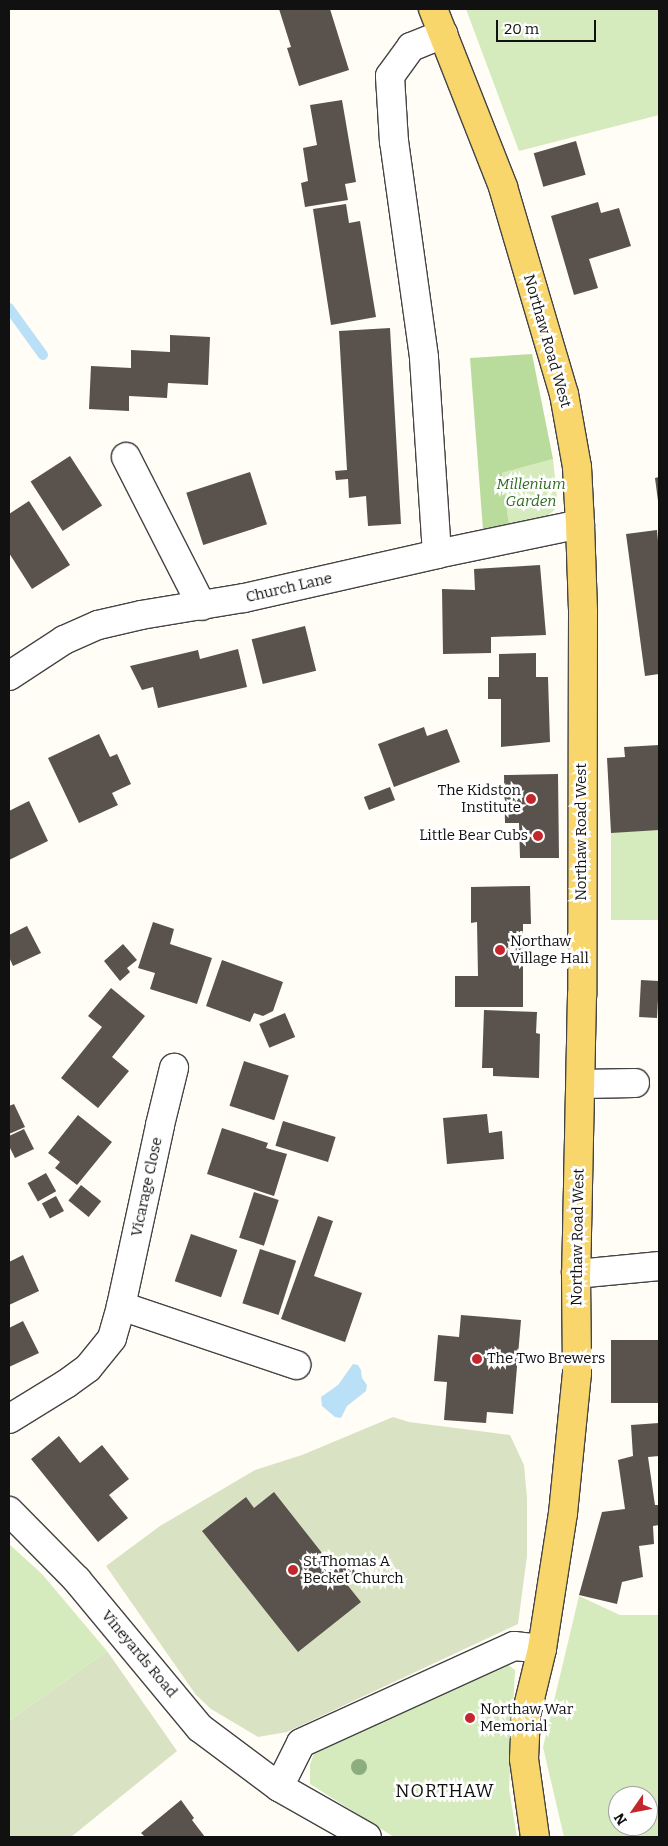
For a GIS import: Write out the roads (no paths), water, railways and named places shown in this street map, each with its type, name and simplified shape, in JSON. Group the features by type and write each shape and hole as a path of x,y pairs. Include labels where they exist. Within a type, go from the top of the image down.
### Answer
{"main road":[{"name":"Northaw Road West","path":"434,9 503,187 564,394 577,467 583,612 581,1084 576,1274 577,1373 563,1513 542,1649 526,1715 524,1758 535,1837"}],"street":[{"path":"437,554 424,357 394,142 390,76 411,47 444,34"},
{"path":"126,457 202,606"},
{"name":"Church Lane","path":"9,676 64,640 98,625 141,615 244,598 580,524"},
{"name":"Vicarage Close","path":"9,1419 88,1368 112,1338 122,1306 160,1125 174,1068"},
{"path":"581,1084 635,1083"},
{"path":"576,1274 659,1266"},
{"path":"122,1306 296,1365"},
{"name":"Vineyards Road","path":"9,1510 77,1580 200,1728 279,1787 367,1837"},
{"path":"279,1787 301,1743 514,1646 542,1649"}],"water":[{"path":"353,1364 358,1365 361,1370 362,1378 367,1385 366,1391 347,1406 341,1418 335,1417 322,1406 321,1397 338,1385"}],"waterway":[{"path":"9,308 43,355"}],"place":[{"name":"The Kidston Institute","path":"531,799"},
{"name":"Little Bear Cubs","path":"538,836"},
{"name":"Northaw Village Hall","path":"500,950"},
{"name":"The Two Brewers","path":"477,1359"},
{"name":"St Thomas A Becket Church","path":"293,1570"},
{"name":"Northaw War Memorial","path":"470,1718"}],"district":[{"name":"NORTHAW","path":"445,1791"}],"park label":[{"name":"Millenium Garden","path":"531,492"}]}
